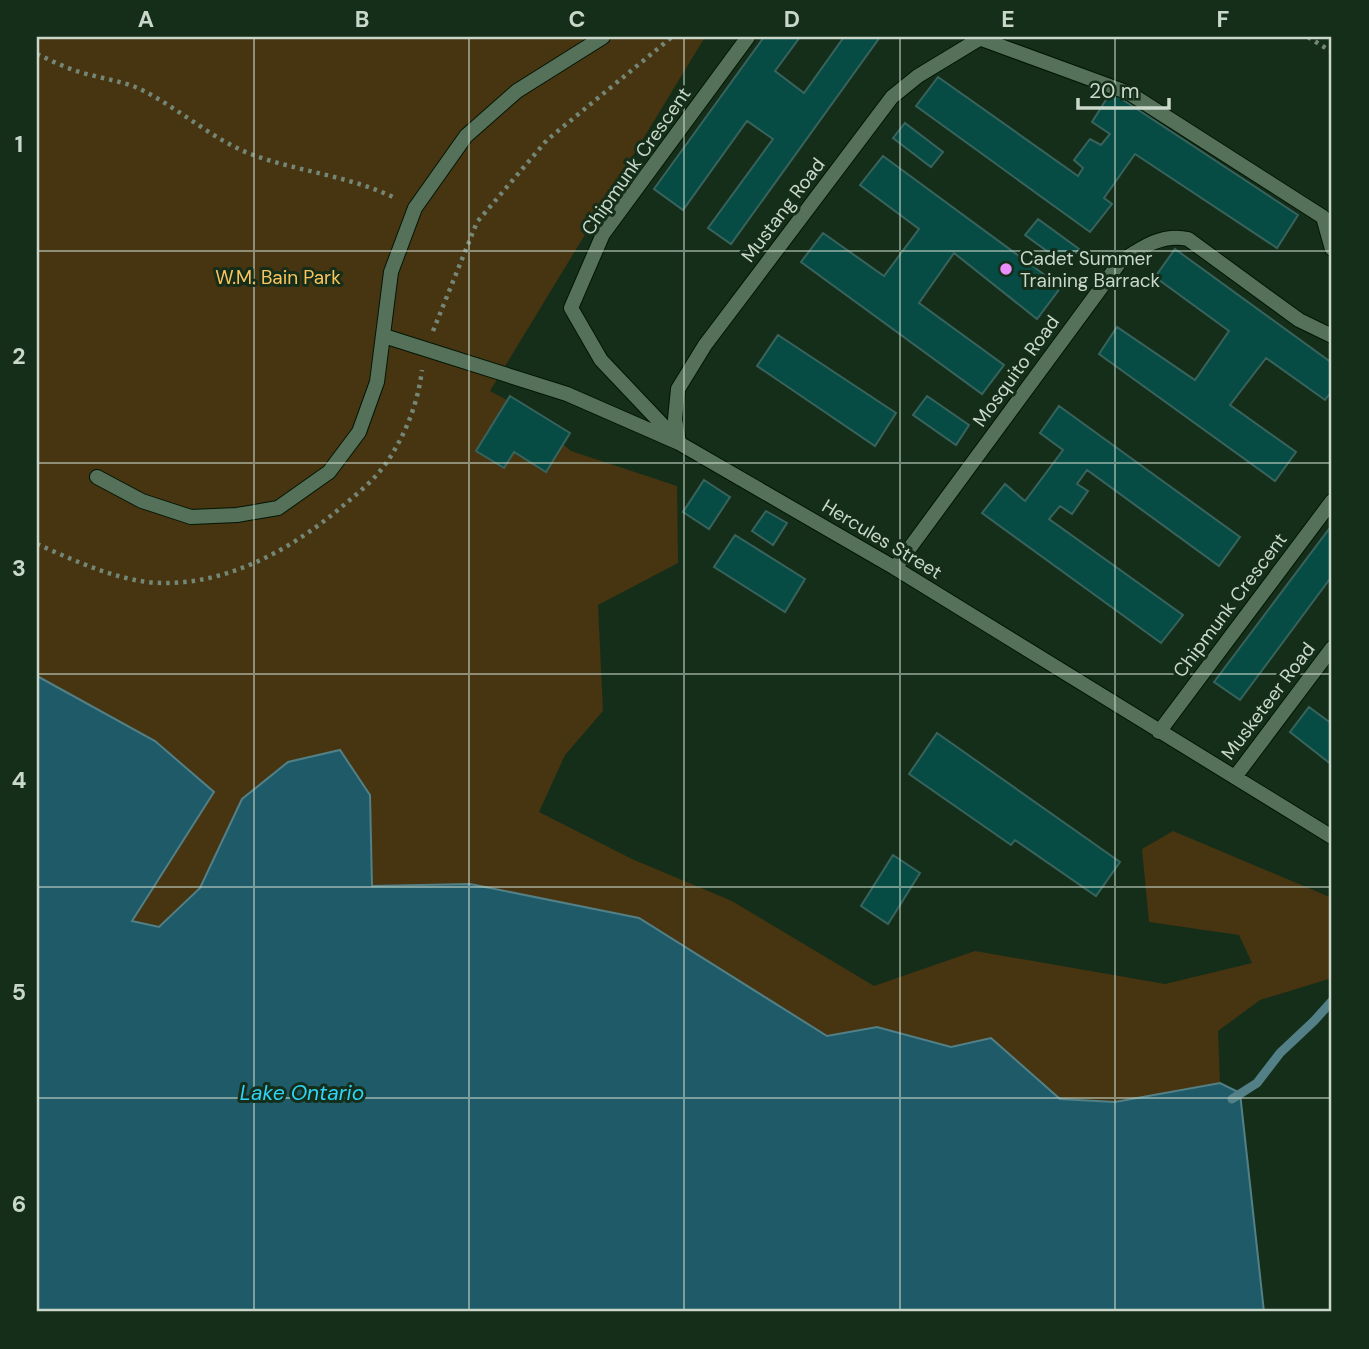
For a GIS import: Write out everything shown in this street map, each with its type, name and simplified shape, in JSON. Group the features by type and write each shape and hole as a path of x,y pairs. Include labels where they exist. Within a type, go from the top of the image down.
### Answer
{"lane":[{"path":"97,477 142,501 191,517 237,515 278,508 329,472 359,432 377,382 391,272 415,208 466,136 517,92 603,37"},
{"name":"Chipmunk Crescent","path":"680,443 601,360 571,309 603,234 748,37"},
{"path":"977,38 1129,93 1323,217 1332,249"},
{"name":"Mustang Road","path":"680,443 675,419 678,389 705,345 892,97 918,76 977,38"},
{"name":"Mosquito Road","path":"895,568 1119,262 1138,250 1160,239 1175,236 1188,239 1299,320 1332,336"},
{"name":"Hercules Street","path":"384,336 567,394 680,443 895,568 1332,837"},
{"name":"Chipmunk Crescent","path":"1159,732 1332,501"},
{"name":"Musketeer Road","path":"1235,777 1332,648"}],"path":[{"path":"1308,37 1332,52"},
{"path":"37,54 62,66 141,89 249,154 289,167 346,178 415,208"}],"green space":[{"name":"W.M. Bain Park","path":"37,37 705,37 490,391 518,406 571,451 677,486 678,563 598,605 603,711 565,755 539,812 632,859 732,901 874,986 975,951 1165,984 1252,963 1239,935 1149,922 1142,849 1173,831 1332,898 1332,978 1260,1000 1218,1031 1220,1083 1115,1102 1059,1099 991,1038 951,1047 879,1027 827,1036 639,918 470,884 372,886 370,795 242,799 200,888 159,927 131,920 214,792 37,679"}],"water":[{"name":"Lake Ontario","path":"37,676 155,741 214,792 132,921 159,927 200,888 242,799 288,762 340,750 370,795 372,886 470,884 639,918 827,1036 877,1027 951,1047 991,1038 1060,1099 1115,1102 1220,1083 1240,1093 1264,1312 37,1312"}],"building":[{"path":"764,37 800,37 775,71 804,93 844,37 880,37 731,244 708,228 773,139 747,121 683,210 654,189"},
{"name":"Cadet Summer Training Barrack","path":"938,77 1078,176 1083,168 1074,160 1090,139 1101,145 1110,134 1092,122 1111,92 1298,215 1277,248 1135,154 1104,198 1112,204 1090,232 916,106"},
{"path":"905,123 943,152 931,167 893,138"},
{"name":"Cadet Summer Training Barrack","path":"883,156 1061,287 1037,319 954,253 919,303 1004,365 982,394 801,262 823,233 884,276 919,229 860,185"},
{"path":"1038,219 1079,249 1066,265 1025,235"},
{"name":"Cadet Summer Training Barrack","path":"1175,249 1332,363 1332,391 1325,400 1266,358 1230,405 1296,452 1275,481 1099,354 1117,327 1195,380 1229,331 1155,277"},
{"path":"778,335 896,413 875,446 757,366"},
{"path":"510,396 570,433 546,472 514,452 504,468 476,451"},
{"path":"927,396 969,425 956,445 913,415"},
{"path":"1059,406 1240,537 1219,566 1087,470 1077,484 1088,491 1072,514 1060,506 1049,519 1183,615 1161,643 982,513 1005,484 1025,501 1063,450 1040,433"},
{"path":"704,480 730,497 709,529 683,512"},
{"path":"766,511 787,523 773,545 752,531"},
{"path":"1332,525 1332,576 1240,700 1214,682"},
{"path":"735,535 805,579 785,612 714,567"},
{"path":"1309,707 1332,724 1332,765 1290,732"},
{"path":"937,733 1120,862 1096,896 1015,840 1011,845 909,774"},
{"path":"893,855 920,873 888,924 861,906"}],"waterway":[{"path":"1232,1099 1257,1083 1280,1053 1332,1001"}],"place":[{"name":"Cadet Summer Training Barrack","path":"1006,269"}]}
